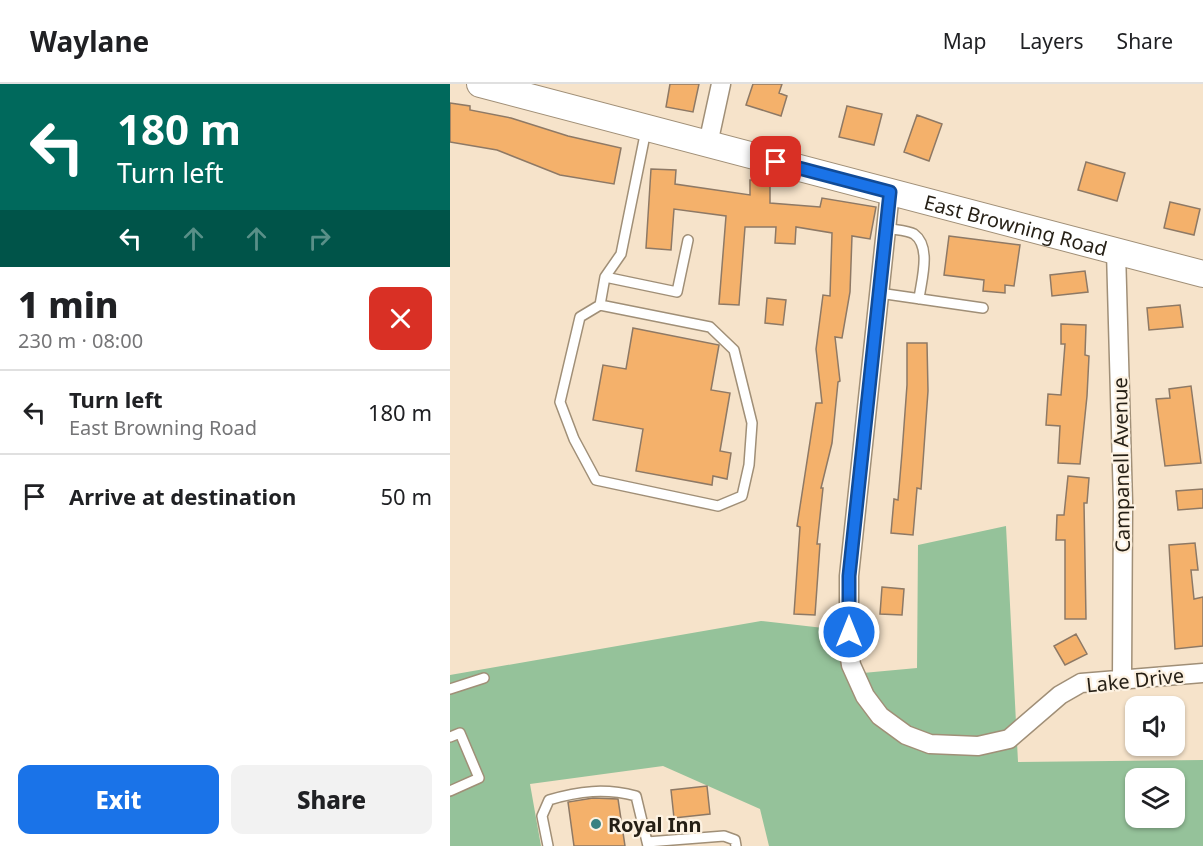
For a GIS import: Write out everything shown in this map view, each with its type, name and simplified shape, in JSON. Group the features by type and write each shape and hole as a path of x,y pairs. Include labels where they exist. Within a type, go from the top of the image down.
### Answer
{"main road":[{"name":"East Browning Road","path":"480,84 1203,274"}],"street":[{"path":"708,144 721,84"},
{"name":"Lake Drive","path":"890,192 849,576 849,651 851,664 865,696 880,716 906,735 930,744 951,747 978,746 1009,739 1060,695 1081,683 1203,673"},
{"name":"Campanell Avenue","path":"1116,251 1124,502 1122,680"}],"lane":[{"path":"600,305 710,327 734,350 752,423 749,465 742,496 717,506 596,480 574,439 560,402 580,317 600,305 605,277 621,254 647,128"},
{"path":"886,228 913,233 918,240 925,262 919,298"},
{"path":"605,277 677,292 688,240"},
{"path":"879,293 983,308"},
{"path":"450,689 484,678"},
{"path":"450,737 460,733 479,778 450,791"},
{"path":"548,846 542,816 549,800 591,790 615,790 636,796 647,844 724,836 735,840 736,846"}],"green space":[{"path":"1006,526 1018,762 1203,760 1203,846 769,846 760,809 663,766 530,784 541,846 450,846 450,675 761,621 850,631 852,674 917,668 918,545"}],"building":[{"path":"670,84 699,84 693,112 666,107"},
{"path":"753,84 782,84 779,93 787,96 781,116 746,105"},
{"path":"450,103 470,106 470,110 511,118 568,136 621,148 614,184 560,175 497,150 450,142"},
{"path":"847,106 882,114 874,145 839,137"},
{"path":"917,115 942,124 929,161 904,152"},
{"path":"1086,162 1125,173 1117,201 1078,190"},
{"path":"651,169 676,170 675,184 750,195 750,180 770,180 770,203 820,207 822,198 876,207 870,239 852,236 850,292 842,338 835,337 840,381 838,382 832,443 821,488 823,488 817,544 820,544 815,615 794,614 800,527 797,526 816,403 822,403 816,349 823,295 830,296 832,233 796,227 795,244 775,243 776,227 745,227 739,305 719,304 726,216 674,209 671,250 646,248"},
{"path":"1170,202 1200,209 1194,235 1164,228"},
{"path":"949,236 1020,245 1014,286 1005,285 1005,293 983,291 984,280 944,275"},
{"path":"1085,271 1088,292 1052,296 1050,275"},
{"path":"767,298 786,300 783,325 765,323"},
{"path":"1180,305 1183,327 1149,330 1147,308"},
{"path":"1061,324 1086,325 1085,355 1089,356 1080,464 1058,463 1060,426 1046,425 1048,394 1061,395 1065,344 1061,344"},
{"path":"633,328 719,345 711,390 730,393 720,451 731,453 727,479 713,476 712,485 636,471 643,429 593,420 603,365 626,369"},
{"path":"907,343 927,343 928,391 923,462 921,489 917,488 913,535 891,533 894,499 898,500 902,453 907,385"},
{"path":"1191,386 1201,463 1165,466 1156,399 1170,398 1169,389"},
{"path":"1068,476 1089,478 1087,503 1084,503 1086,619 1065,619 1065,540 1056,540 1057,515 1064,515"},
{"path":"1203,489 1203,508 1178,510 1176,491"},
{"path":"1195,543 1198,570 1191,570 1194,599 1203,597 1203,646 1175,649 1169,545"},
{"path":"882,587 904,589 902,615 880,614"},
{"path":"1076,634 1087,654 1065,665 1054,646"},
{"path":"707,786 710,814 674,818 671,790"},
{"name":"Royal Inn","path":"593,798 618,799 625,846 574,846 568,802"}],"place":[{"name":"Royal Inn","path":"596,824"}],"route":[{"path":"776,162 890,192 849,576 849,632"}]}
